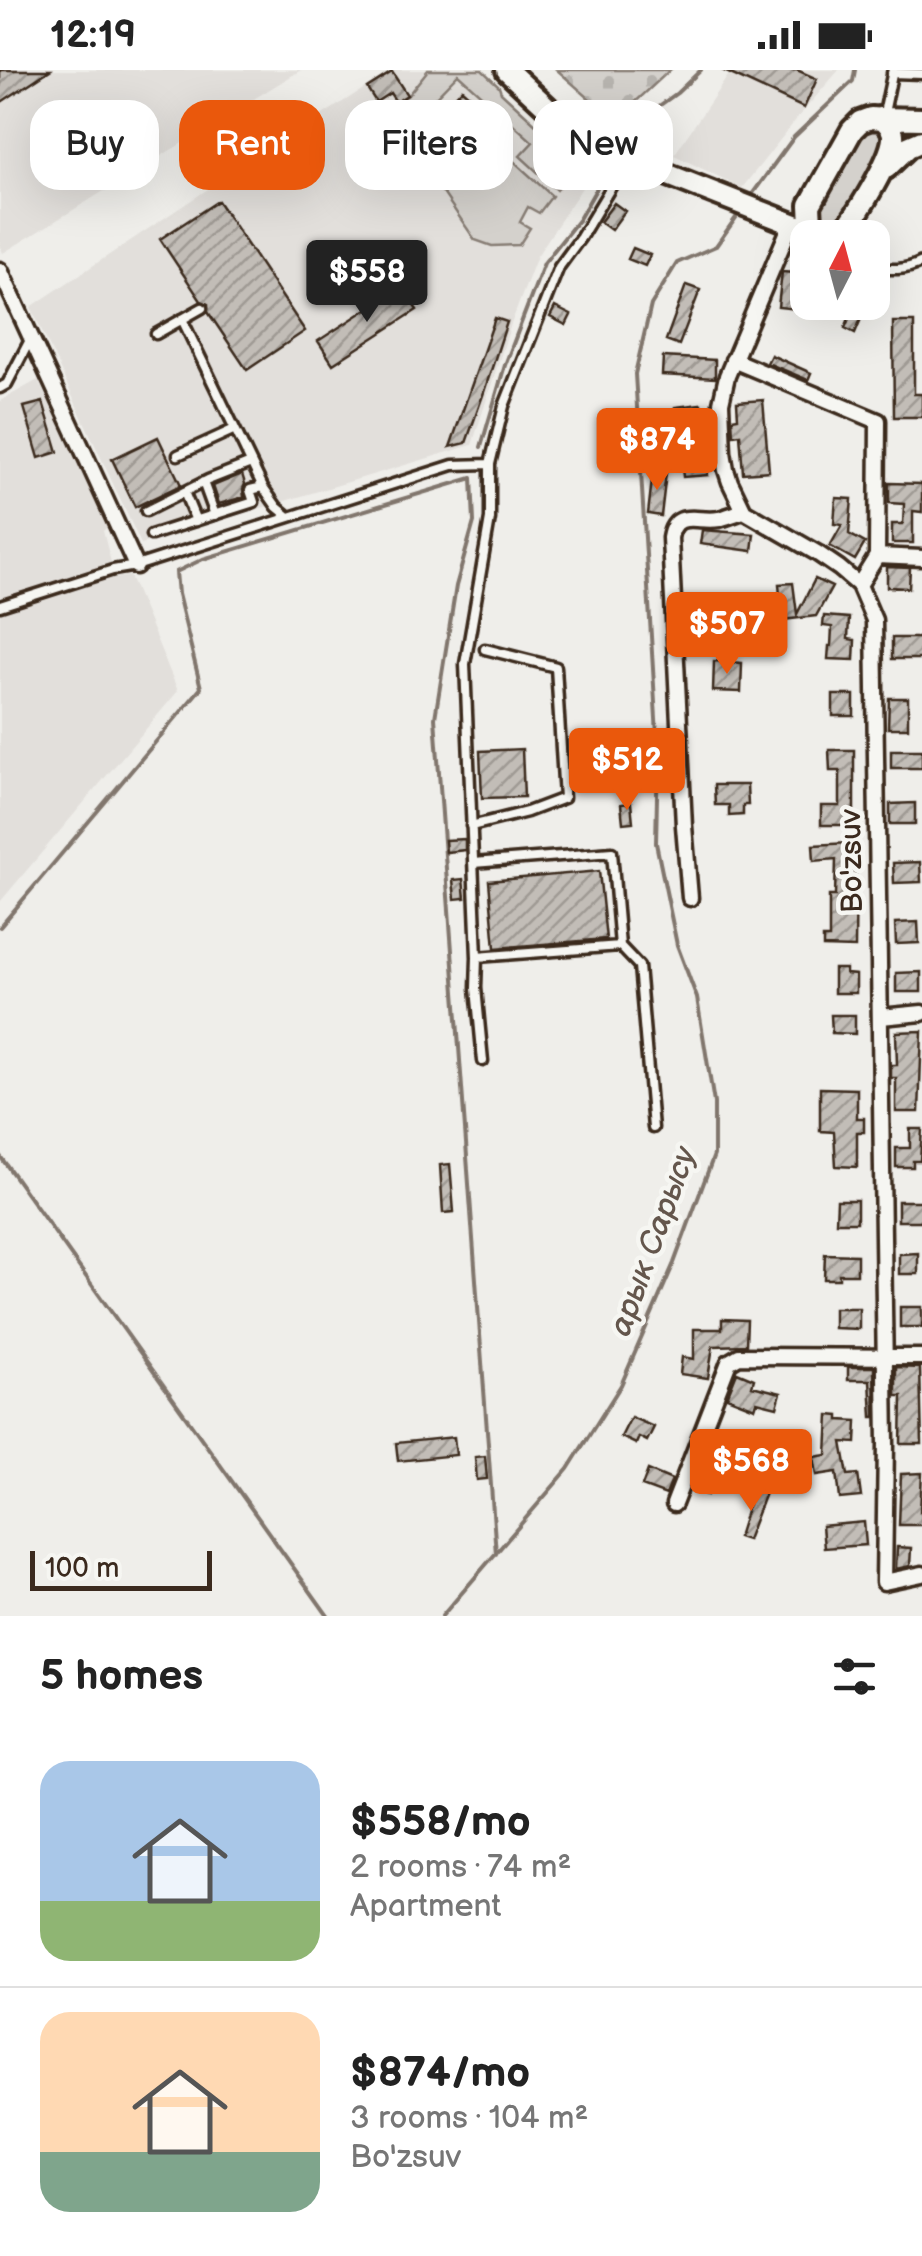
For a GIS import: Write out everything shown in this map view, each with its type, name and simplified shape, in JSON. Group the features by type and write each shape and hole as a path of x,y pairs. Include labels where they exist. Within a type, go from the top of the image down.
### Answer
{"main road":[{"path":"508,70 540,100"},
{"path":"528,70 560,100"},
{"path":"851,220 887,157 893,138 889,124 881,118"},
{"path":"811,220 810,204 852,130 864,120 922,119"},
{"path":"877,176 908,147 922,141"},
{"path":"673,176 790,224"},
{"path":"769,214 790,214 810,204"}],"street":[{"path":"733,360 878,422 877,556 859,585 817,552 744,511 730,482 723,452 721,404 733,360 790,226"},
{"path":"0,270 136,566"},
{"path":"690,898 670,538 680,519 718,519 744,511"},
{"path":"877,556 922,558"},
{"name":"Bo'zsuv","path":"859,585 874,620 886,1443 884,1582 922,1574"},
{"path":"881,1017 922,1014"},
{"path":"674,1504 730,1362 739,1356 922,1357"}],"lane":[{"path":"881,118 893,72 922,74"},
{"path":"483,1061 476,988 465,664 490,519 490,464 504,406 559,267 581,237 601,190"},
{"path":"890,270 909,269 922,262"},
{"path":"156,334 202,308"},
{"path":"182,319 251,464 289,518"},
{"path":"0,388 7,384 31,338"},
{"path":"178,455 234,429"},
{"path":"146,511 203,482 251,464"},
{"path":"0,606 453,465 490,464"},
{"path":"203,482 215,514"},
{"path":"151,535 254,502 250,490 263,486"},
{"path":"184,492 196,520"},
{"path":"471,826 564,798 556,667 484,649"},
{"path":"473,863 612,852 620,946 639,966 653,1128"},
{"path":"477,957 620,946"}],"shaded area":[{"path":"0,70 301,70 252,100 179,100 179,145 159,157 159,100 30,100 30,190 106,190 3,253"},
{"path":"393,70 483,70 511,100 346,100"},
{"path":"732,70 839,70 742,188 674,155"},
{"path":"345,101 345,190 513,190 513,102 533,121 533,190 580,190 537,256 472,445 141,544 31,307 206,190 325,190 325,113"},
{"path":"38,380 109,525 103,531 115,578 130,576 178,691 0,902 0,401"}],"green space":[{"path":"428,70 482,70 510,100 487,100 458,74 433,100 401,100"},
{"path":"557,70 670,70 638,100 591,100"},
{"path":"513,103 533,122 533,142 513,124"},
{"path":"870,126 884,129 884,145 843,220 820,220 817,215 862,133"},
{"path":"533,142 533,168 520,156"},
{"path":"513,160 533,179 533,190 545,190 552,196 539,213 528,207 520,222 530,228 519,245 492,246 475,240 441,190 513,190"}],"building":[{"path":"0,70 50,70 0,103"},
{"path":"722,70 797,70 817,79 804,108"},
{"path":"392,72 407,95 395,100 390,93 375,100 367,88"},
{"path":"462,89 474,100 452,100"},
{"path":"218,201 305,331 247,370 208,312 208,304 201,301 160,239"},
{"path":"614,203 625,211 611,230 600,222"},
{"path":"633,248 650,255 645,266 628,259"},
{"path":"782,272 790,273 790,308 778,307"},
{"path":"686,285 700,290 679,345 666,340"},
{"path":"401,287 417,310 333,364 318,341"},
{"path":"555,307 571,315 566,325 550,317"},
{"path":"495,318 507,322 483,395 466,443 450,447"},
{"path":"848,320 860,320 855,333 845,328"},
{"path":"893,322 914,322 914,394 922,394 922,417 894,417"},
{"path":"771,355 811,373 808,380 767,363"},
{"path":"663,357 715,360 715,378 662,375"},
{"path":"763,400 769,471 743,473 740,434 733,435 732,419 738,418 737,402"},
{"path":"43,402 58,452 39,458 24,407"},
{"path":"701,404 708,475 683,477 675,407"},
{"path":"158,437 181,485 135,507 112,459"},
{"path":"653,471 666,473 661,516 648,514"},
{"path":"242,474 244,497 219,504 213,486"},
{"path":"889,483 922,484 922,512 913,511 913,543 892,543 892,524 903,524 904,504 889,503"},
{"path":"836,498 852,499 849,534 865,543 855,560 830,546 842,525 834,524"},
{"path":"702,530 754,534 752,551 700,544"},
{"path":"887,567 910,568 909,588 887,587"},
{"path":"815,579 832,587 816,616 782,620 779,584 793,583 797,614"},
{"path":"824,616 849,618 848,639 855,640 854,660 828,659 832,627 823,626"},
{"path":"892,638 922,638 922,659 892,659"},
{"path":"714,661 742,663 741,692 713,691"},
{"path":"833,695 854,695 854,716 833,716"},
{"path":"889,698 908,698 908,728 888,728"},
{"path":"522,749 524,797 482,798 480,751"},
{"path":"829,750 854,750 854,825 821,825 821,806 840,806 840,771 830,771"},
{"path":"891,750 922,750 922,768 891,768"},
{"path":"714,785 747,785 748,805 743,805 743,815 729,816 729,805 715,805"},
{"path":"631,803 633,822 623,823 621,804"},
{"path":"915,803 915,824 890,824 890,804"},
{"path":"465,839 465,850 446,852 445,840"},
{"path":"849,843 850,861 856,861 855,948 823,947 823,938 829,938 829,896 835,896 836,859 814,861 813,845"},
{"path":"920,862 921,882 894,883 893,863"},
{"path":"599,871 606,939 495,948 489,881"},
{"path":"463,879 465,898 455,899 453,880"},
{"path":"918,922 919,943 896,944 895,923"},
{"path":"834,969 846,969 846,974 856,975 856,993 834,993"},
{"path":"921,972 921,992 896,992 896,973"},
{"path":"831,1015 855,1015 855,1034 832,1033"},
{"path":"922,1031 919,1112 896,1112 896,1078 891,1078 891,1065 897,1065 896,1032"},
{"path":"820,1088 857,1089 857,1118 864,1118 864,1132 857,1132 857,1167 836,1166 834,1132 820,1131"},
{"path":"910,1129 922,1129 920,1161 913,1161 913,1167 896,1167 896,1148 910,1148"},
{"path":"450,1164 454,1212 443,1213 440,1165"},
{"path":"837,1200 857,1200 857,1222 836,1222"},
{"path":"898,1201 922,1201 922,1221 898,1221"},
{"path":"918,1253 918,1274 899,1274 899,1254"},
{"path":"825,1254 857,1255 857,1274 824,1279"},
{"path":"900,1307 922,1307 922,1327 900,1327"},
{"path":"834,1308 859,1308 859,1329 834,1328"},
{"path":"722,1319 747,1320 746,1345 713,1346 708,1378 680,1374 682,1357 694,1359 694,1329 722,1329"},
{"path":"848,1367 874,1367 875,1417 870,1380 848,1380"},
{"path":"896,1367 920,1368 922,1444 901,1444 902,1396 896,1396"},
{"path":"737,1372 754,1379 752,1386 781,1393 777,1407 757,1402 755,1408 727,1397"},
{"path":"829,1415 857,1421 856,1443 842,1442 848,1475 858,1474 861,1497 840,1499 837,1472 817,1475 814,1457 827,1455"},
{"path":"631,1417 654,1427 647,1441 639,1437 636,1444 621,1437"},
{"path":"454,1437 456,1455 398,1461 396,1443"},
{"path":"706,1451 755,1469 751,1480 717,1468 707,1495 691,1489"},
{"path":"769,1455 797,1455 797,1471 769,1471"},
{"path":"485,1456 487,1479 477,1480 475,1457"},
{"path":"648,1470 672,1480 666,1495 642,1486"},
{"path":"922,1473 922,1525 899,1525 901,1474"},
{"path":"753,1489 765,1493 747,1540 738,1537"},
{"path":"864,1522 866,1545 824,1548 822,1526"},
{"path":"897,1547 911,1548 910,1566 896,1569"}],"waterway":[{"path":"667,100 701,70"},
{"name":"арык Сарысу","path":"748,200 794,137 853,81 855,70"},
{"path":"481,447 505,365 544,263 579,219 596,190"},
{"name":"арык Сарысу","path":"442,1616 568,1469 621,1385 674,1263 714,1155 714,1103 697,998 677,945 656,843 658,751 635,374 651,305 677,263 716,246 740,212"},
{"path":"0,927 201,688 176,572 203,559 472,478 474,522 456,586 435,718 496,1554"},
{"path":"0,1156 328,1616"}]}
